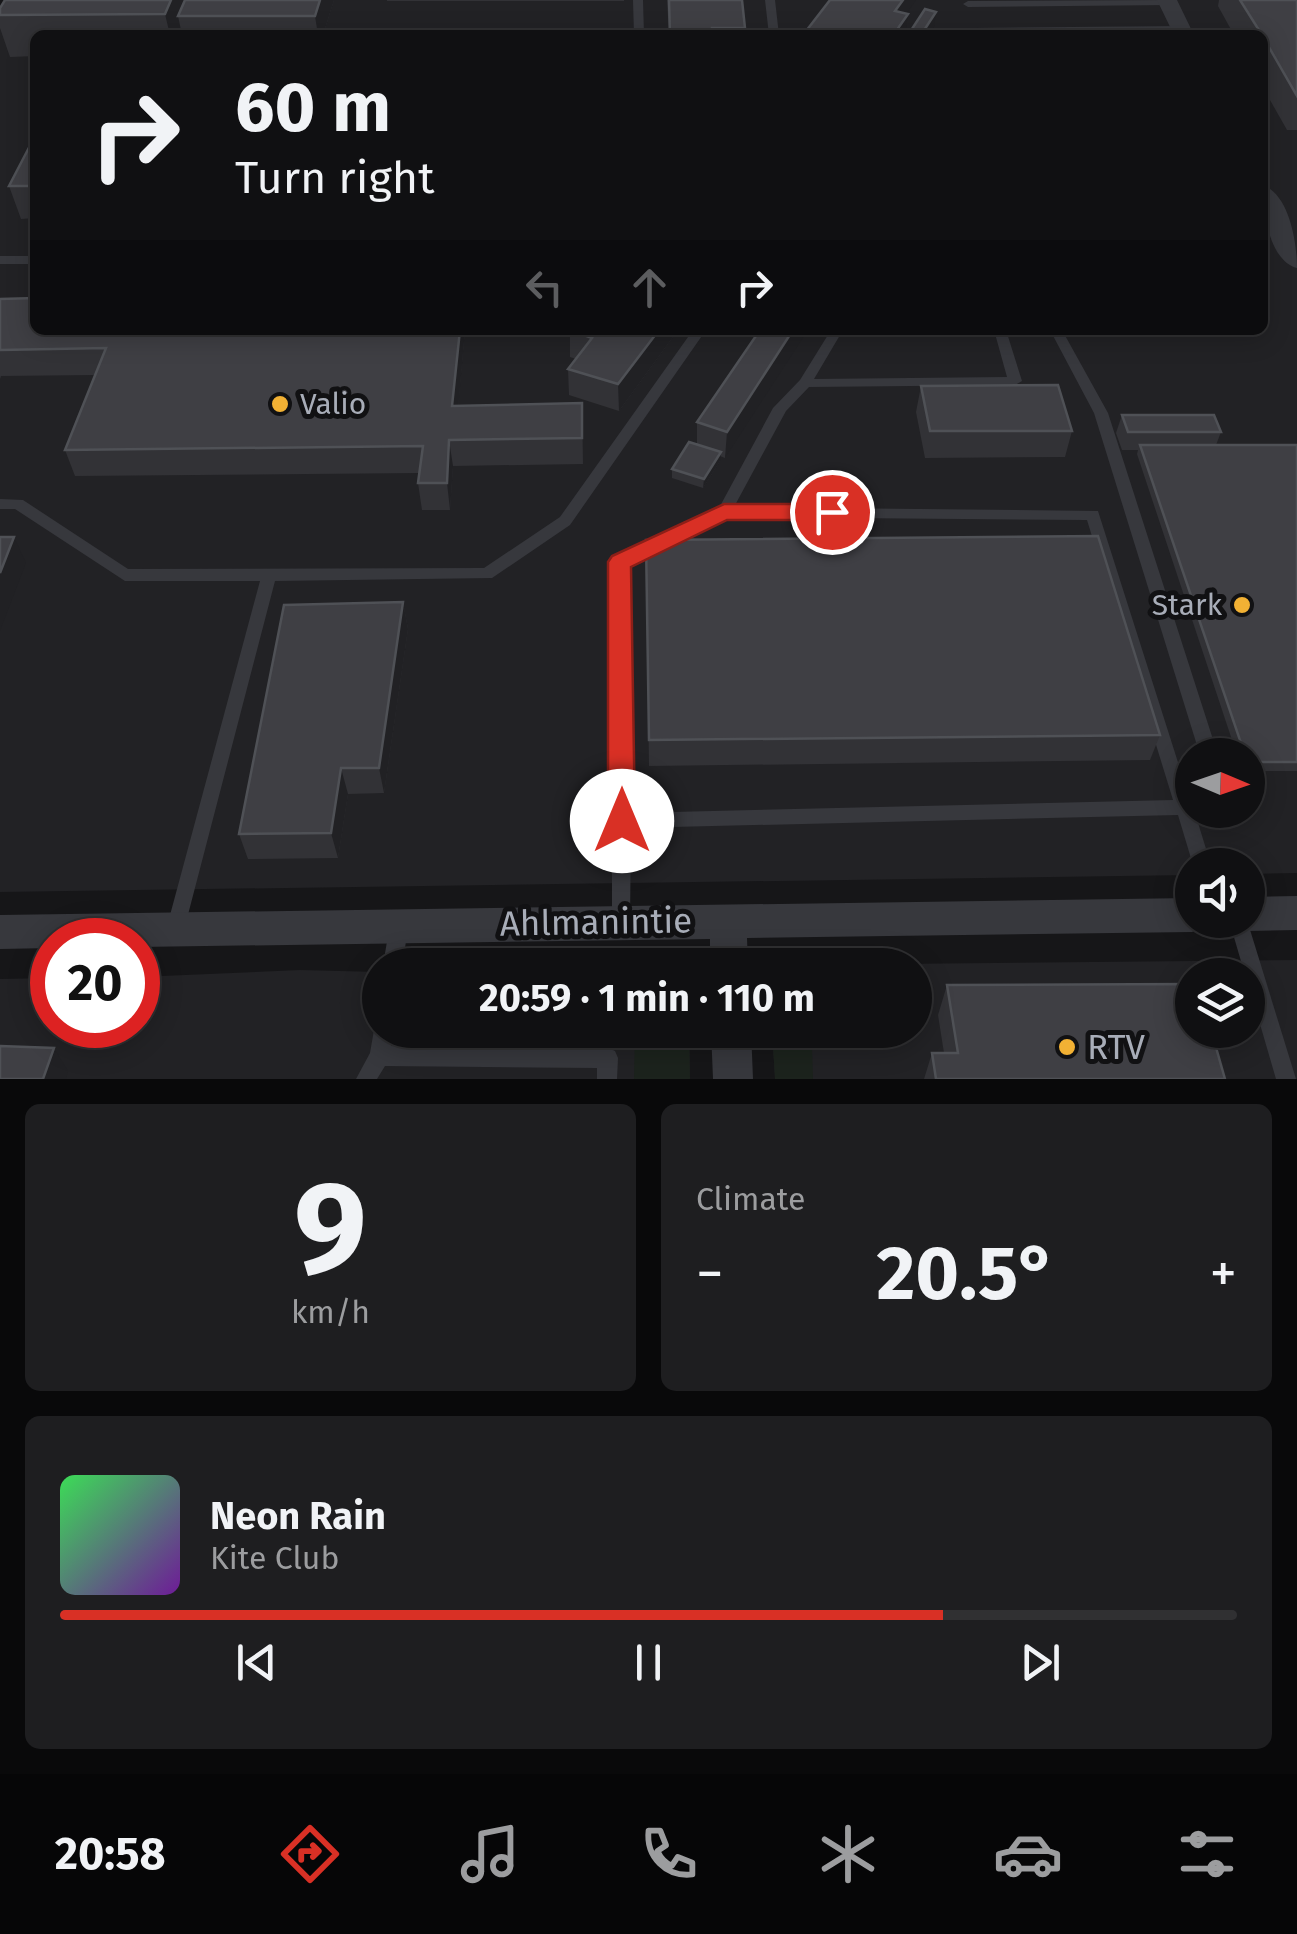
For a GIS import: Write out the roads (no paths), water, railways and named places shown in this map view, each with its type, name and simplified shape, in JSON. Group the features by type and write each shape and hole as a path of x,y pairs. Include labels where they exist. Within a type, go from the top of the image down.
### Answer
{"street":[{"path":"1167,2 1181,30"},
{"path":"1268,204 1297,261"},
{"path":"1265,914 1297,913"},
{"name":"Ahlmanintie","path":"0,932 1175,915"},
{"path":"728,921 729,948"},
{"path":"732,1048 733,1079"}],"lane":[{"path":"638,0 639,30"},
{"path":"770,0 773,30"},
{"path":"974,30 967,2 1167,2"},
{"path":"0,260 30,260"},
{"path":"0,504 18,504 124,575 487,574 564,521 696,335"},
{"path":"724,512 780,408 805,383 833,335"},
{"path":"805,383 1015,381 1001,335"},
{"path":"1059,335 1101,412 1204,738"},
{"path":"621,922 620,562 724,512 1093,515 1175,767"},
{"path":"174,930 269,575"},
{"path":"622,821 1175,807"},
{"path":"395,948 399,924"},
{"path":"1243,938 1286,1079"},
{"path":"366,1079 381,1048"},
{"path":"380,1056 608,1058 607,1079"}],"place":[{"name":"Valio","path":"280,404"},
{"name":"Stark","path":"1242,605"},
{"name":"RTV","path":"1067,1047"}]}
